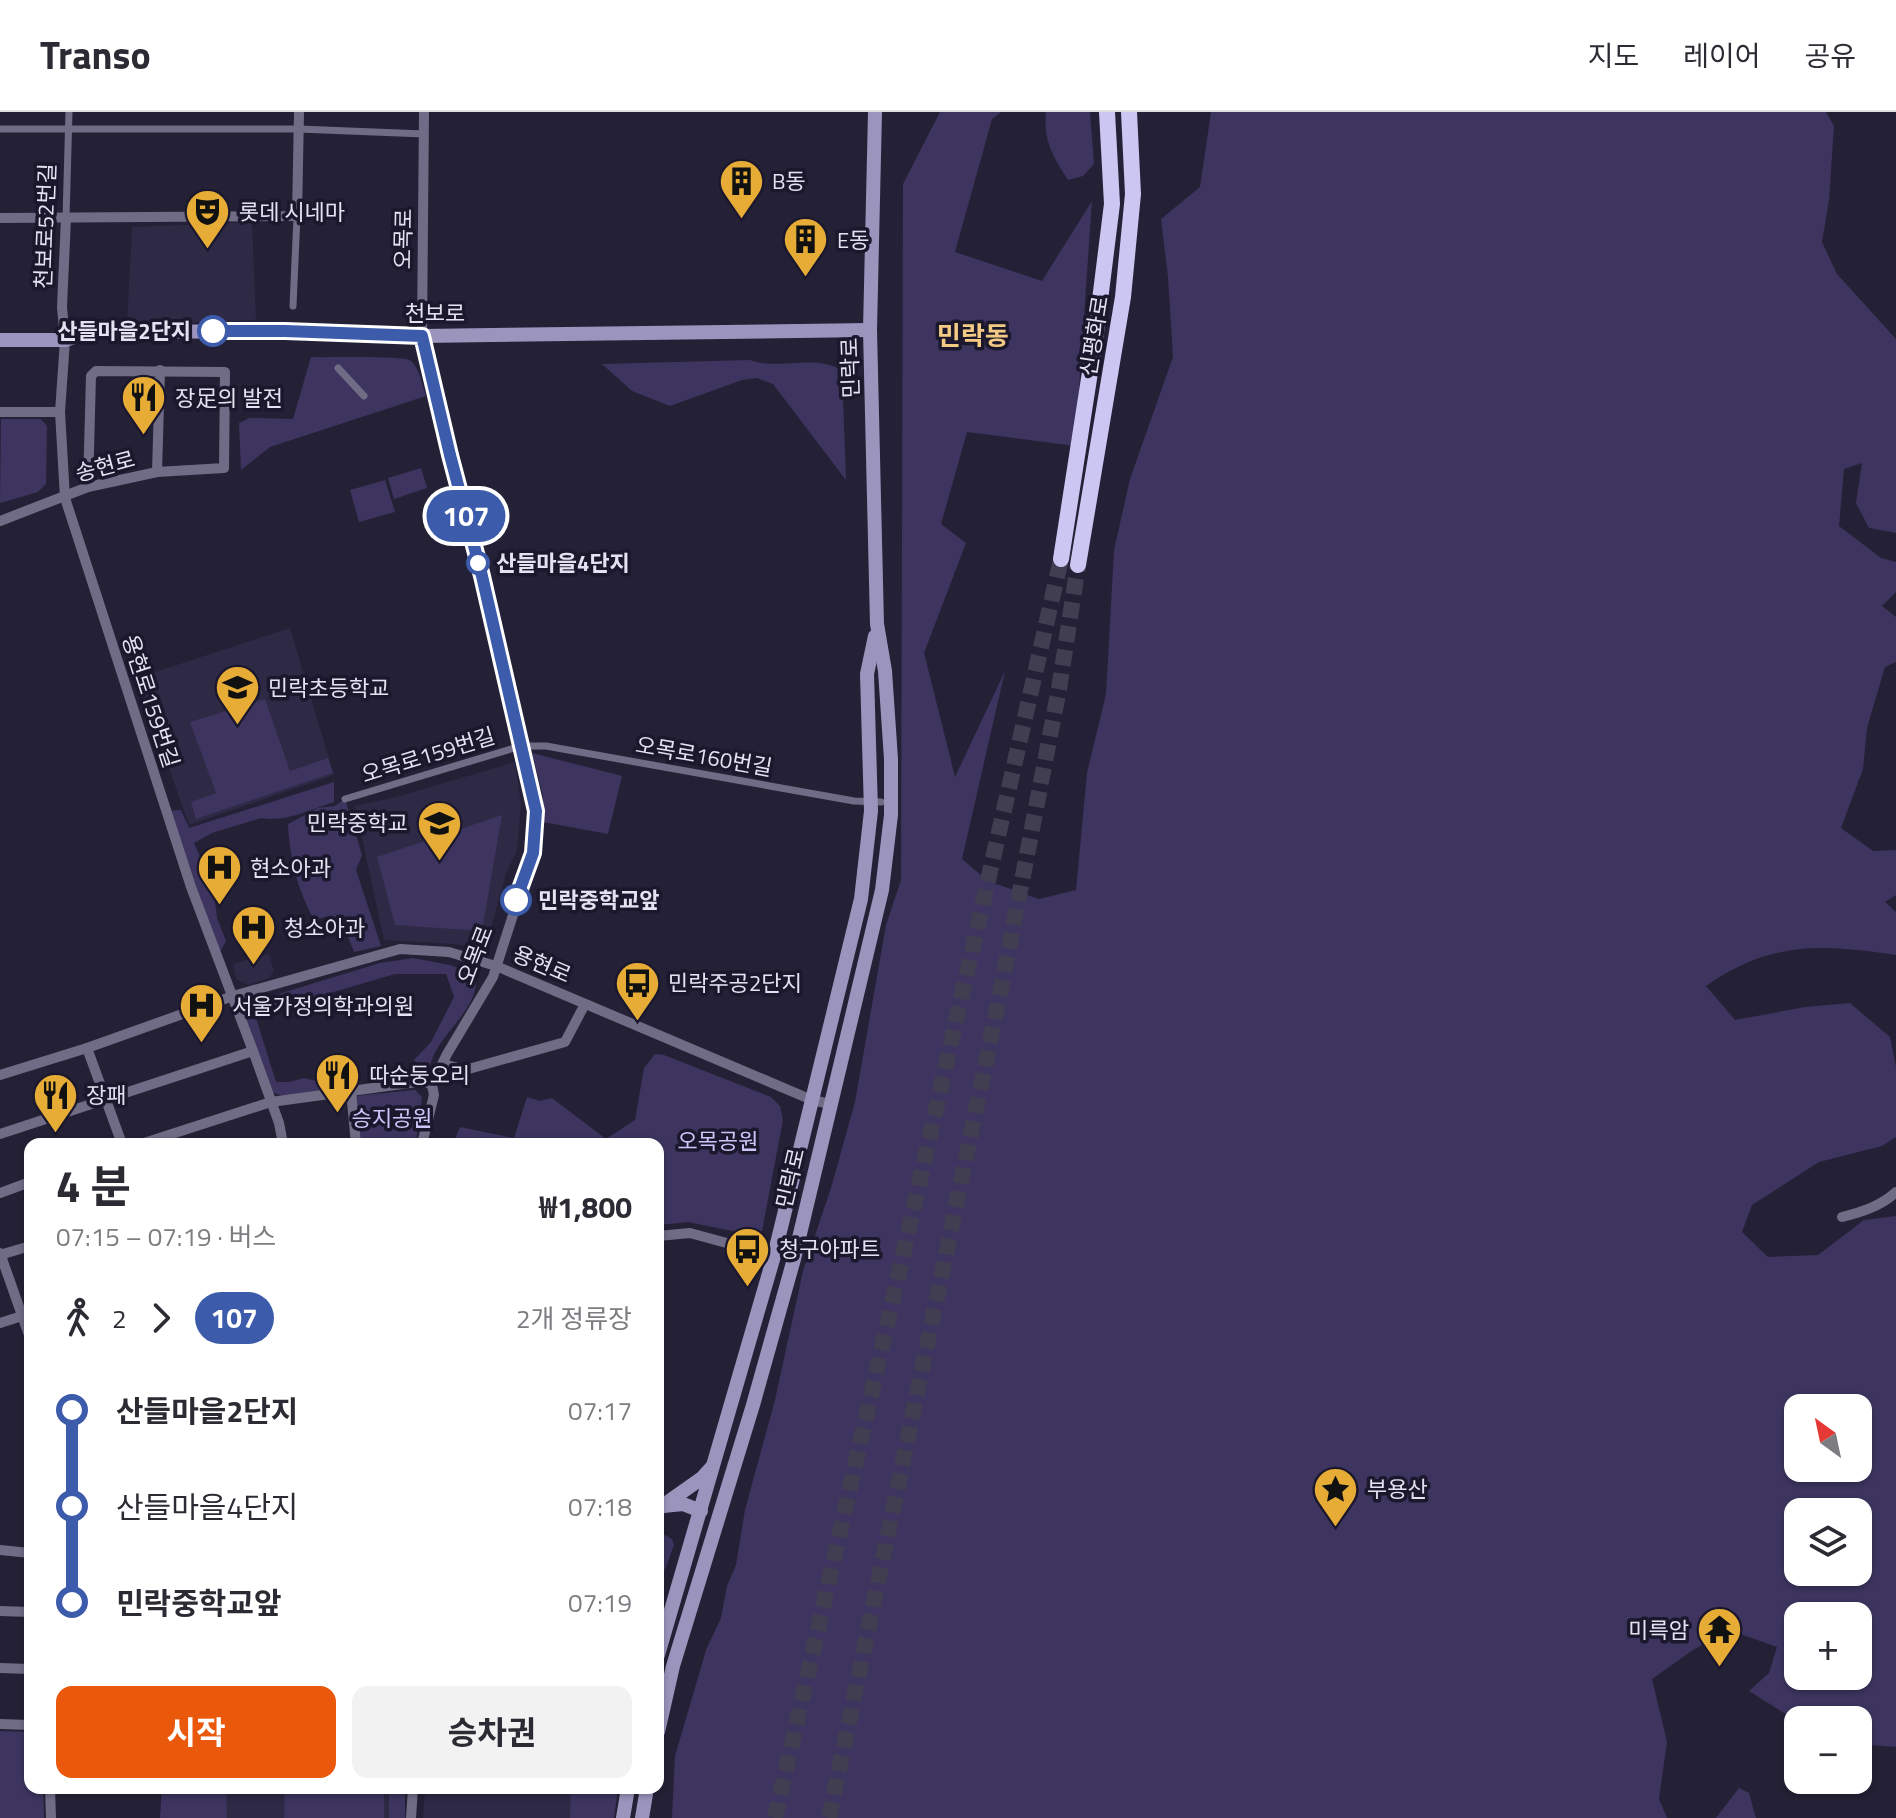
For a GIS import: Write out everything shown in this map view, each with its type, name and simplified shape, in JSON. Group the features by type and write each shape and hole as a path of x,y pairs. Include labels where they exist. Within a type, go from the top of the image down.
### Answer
{"highway":[{"name":"신평화로","path":"1061,559 1095,340 1112,204 1107,112"},
{"name":"신평화로","path":"1078,565 1123,297 1133,194 1129,112"}],"main road":[{"name":"민락로","path":"664,1706 673,1666 778,1318 882,890 891,815 891,759 885,671 877,624 870,330 875,112"},
{"name":"천보로","path":"0,340 65,340 90,332 285,331 422,336 870,330"},
{"name":"민락로","path":"664,1635 774,1256 865,871 871,811 867,674 877,624"},
{"path":"664,1505 702,1478 716,1460"},
{"path":"664,1507 683,1504 701,1511"},
{"path":"623,1818 627,1794"},
{"path":"642,1818 646,1794"}],"street":[{"name":"천보로52번길","path":"60,412 65,340 62,307 69,112"},
{"path":"293,306 299,112"},
{"name":"오목로","path":"423,1138 434,1095 432,1085 488,987 496,966 533,853 536,811 422,336 424,112"},
{"path":"0,129 299,129 424,134"},
{"path":"0,218 297,216"},
{"path":"338,368 364,396"},
{"path":"88,487 91,376 96,371 160,370 157,472"},
{"name":"송현로","path":"0,521 88,487 157,472 224,468 225,372 160,370"},
{"path":"0,412 60,412"},
{"name":"용현로159번길","path":"60,412 65,498 191,887 253,1051 281,1138"},
{"name":"오목로159번길","path":"345,799 521,746"},
{"name":"오목로160번길","path":"521,746 546,746 854,801 881,802"},
{"name":"용현로","path":"0,1075 233,996 400,949 449,952 496,966 812,1100 830,1104"},
{"path":"443,1064 465,1070 565,1042 585,1004"},
{"path":"87,1048 120,1138"},
{"path":"0,1134 253,1051"},
{"path":"160,1138 271,1102 424,1081 432,1085"},
{"path":"351,1091 355,1138"},
{"path":"0,1193 24,1184"},
{"path":"1842,1217 1863,1212 1896,1192"},
{"path":"664,1235 690,1233 774,1256"},
{"path":"24,1248 0,1254 24,1322"},
{"path":"0,1323 22,1316"},
{"path":"0,1536 2,1550 24,1552"},
{"path":"0,1611 24,1612"},
{"path":"0,1668 24,1669"},
{"path":"0,1724 24,1725"},
{"path":"50,1794 51,1818"},
{"path":"411,1818 413,1794"}],"shaded area":[{"path":"252,222 256,320 127,326 132,227"},
{"name":"민락초등학교","path":"290,628 334,775 189,825 137,678"},
{"name":"민락중학교","path":"515,762 521,804 517,850 506,874 485,949 384,940 355,806"},
{"name":"청소아과","path":"269,954 274,971 269,978 248,985 236,979 233,964"},
{"path":"222,1794 398,1794 396,1818 222,1818"},
{"path":"425,1794 579,1794 576,1818 423,1818"}],"green space":[{"path":"940,112 1001,112 992,119 955,252 1042,281 1092,201 1075,446 967,432 941,524 966,543 924,653 955,777 1005,671 962,859 988,881 1039,899 1076,890 1087,773 1106,694 1114,550 1130,479 1173,357 1161,219 1200,187 1211,112 1826,112 1834,126 1829,200 1822,242 1837,274 1896,339 1896,533 1869,528 1856,503 1862,463 1844,469 1839,526 1881,558 1896,562 1896,592 1882,606 1896,617 1896,662 1885,667 1867,728 1863,769 1841,828 1873,851 1896,850 1896,895 1885,902 1896,912 1896,955 1844,949 1797,950 1752,961 1706,986 1735,1020 1805,1007 1850,1003 1890,1037 1896,1067 1896,1137 1882,1146 1819,1162 1752,1205 1742,1232 1768,1257 1818,1255 1864,1220 1896,1216 1896,1747 1872,1745 1872,1706 1784,1706 1784,1713 1749,1691 1769,1673 1777,1647 1729,1630 1693,1650 1652,1679 1667,1742 1659,1799 1667,1818 672,1818 675,1756 706,1650 721,1618 727,1586 736,1565 745,1510 775,1400 803,1271 855,1102 886,925 901,880 903,184"},
{"path":"1046,112 1090,112 1094,164 1083,176 1068,180 1058,164 1048,140"},
{"path":"311,357 381,357 411,361 419,373 426,396 270,447 241,470 239,423 250,418 293,419"},
{"path":"750,360 773,364 821,363 842,371 846,480 773,384 757,378 742,380 670,406 632,391 602,364"},
{"path":"1,419 41,419 47,426 46,484 38,492 0,503"},
{"path":"421,468 427,488 394,499 388,478"},
{"path":"385,480 395,512 359,522 350,490"},
{"path":"265,699 290,771 328,758 333,773 196,819 191,802 216,793 190,722"},
{"path":"532,753 622,776 608,834 543,822 543,796"},
{"path":"334,782 334,802 289,817 261,818 212,833 194,843 213,887 217,918 226,941 220,952 169,811 181,810 189,828"},
{"path":"345,799 362,855 356,870 381,946 354,952 342,921 329,916 314,920 295,874 288,824 318,808 335,806"},
{"path":"502,815 482,931 395,925 377,857"},
{"path":"413,958 450,965 475,974 474,994 437,1049 427,1074 414,1060 431,1042 454,997 446,974 395,974 255,1015 276,1082 304,1078 340,1087 283,1096 269,1091 243,1014 246,1004 380,963"},
{"name":"오목공원","path":"655,1054 664,1055 771,1097 780,1106 783,1120 762,1231 752,1235 688,1222 664,1224 664,1138 608,1138 635,1120 644,1068"},
{"name":"승지공원","path":"415,1090 422,1097 417,1138 360,1138 355,1096"},
{"name":"오목공원","path":"527,1097 540,1101 552,1098 605,1138 514,1138"},
{"name":"오목공원","path":"460,1127 514,1138 455,1138"},
{"path":"664,1535 672,1539 674,1545 664,1572"},
{"path":"0,1731 24,1732 24,1794 43,1794 44,1818 0,1818"},
{"path":"1739,1788 1749,1793 1756,1818 1716,1818"},
{"path":"162,1794 226,1794 227,1818 160,1818"},
{"path":"285,1794 384,1794 384,1818 284,1818"},
{"path":"389,1794 405,1794 405,1818 389,1818"},
{"path":"571,1794 617,1794 614,1818 570,1818"}],"tunnel":[{"path":"775,1818 1061,559"},
{"path":"829,1818 1003,979 1059,689 1078,565"}],"bus line":[{"name":"107","path":"213,331 422,336 536,811 533,853 516,900"}],"place":[{"name":"B동","path":"741,220"},
{"name":"롯데 시네마","path":"208,251"},
{"name":"E동","path":"806,279"},
{"name":"산들마을2단지","path":"213,331"},
{"name":"장足의 발전","path":"144,437"},
{"name":"산들마을4단지","path":"478,563"},
{"name":"민락초등학교","path":"237,727"},
{"name":"민락중학교","path":"439,862"},
{"name":"민락중학교앞","path":"516,900"},
{"name":"현소아과","path":"219,907"},
{"name":"청소아과","path":"253,967"},
{"name":"민락주공2단지","path":"637,1022"},
{"name":"서울가정의학과의원","path":"201,1045"},
{"name":"따순둥오리","path":"338,1114"},
{"name":"장패","path":"55,1134"},
{"name":"청구아파트","path":"748,1288"},
{"name":"부용산","path":"1336,1528"},
{"name":"미륵암","path":"1720,1669"}],"district":[{"name":"민락동","path":"973,335"}]}
